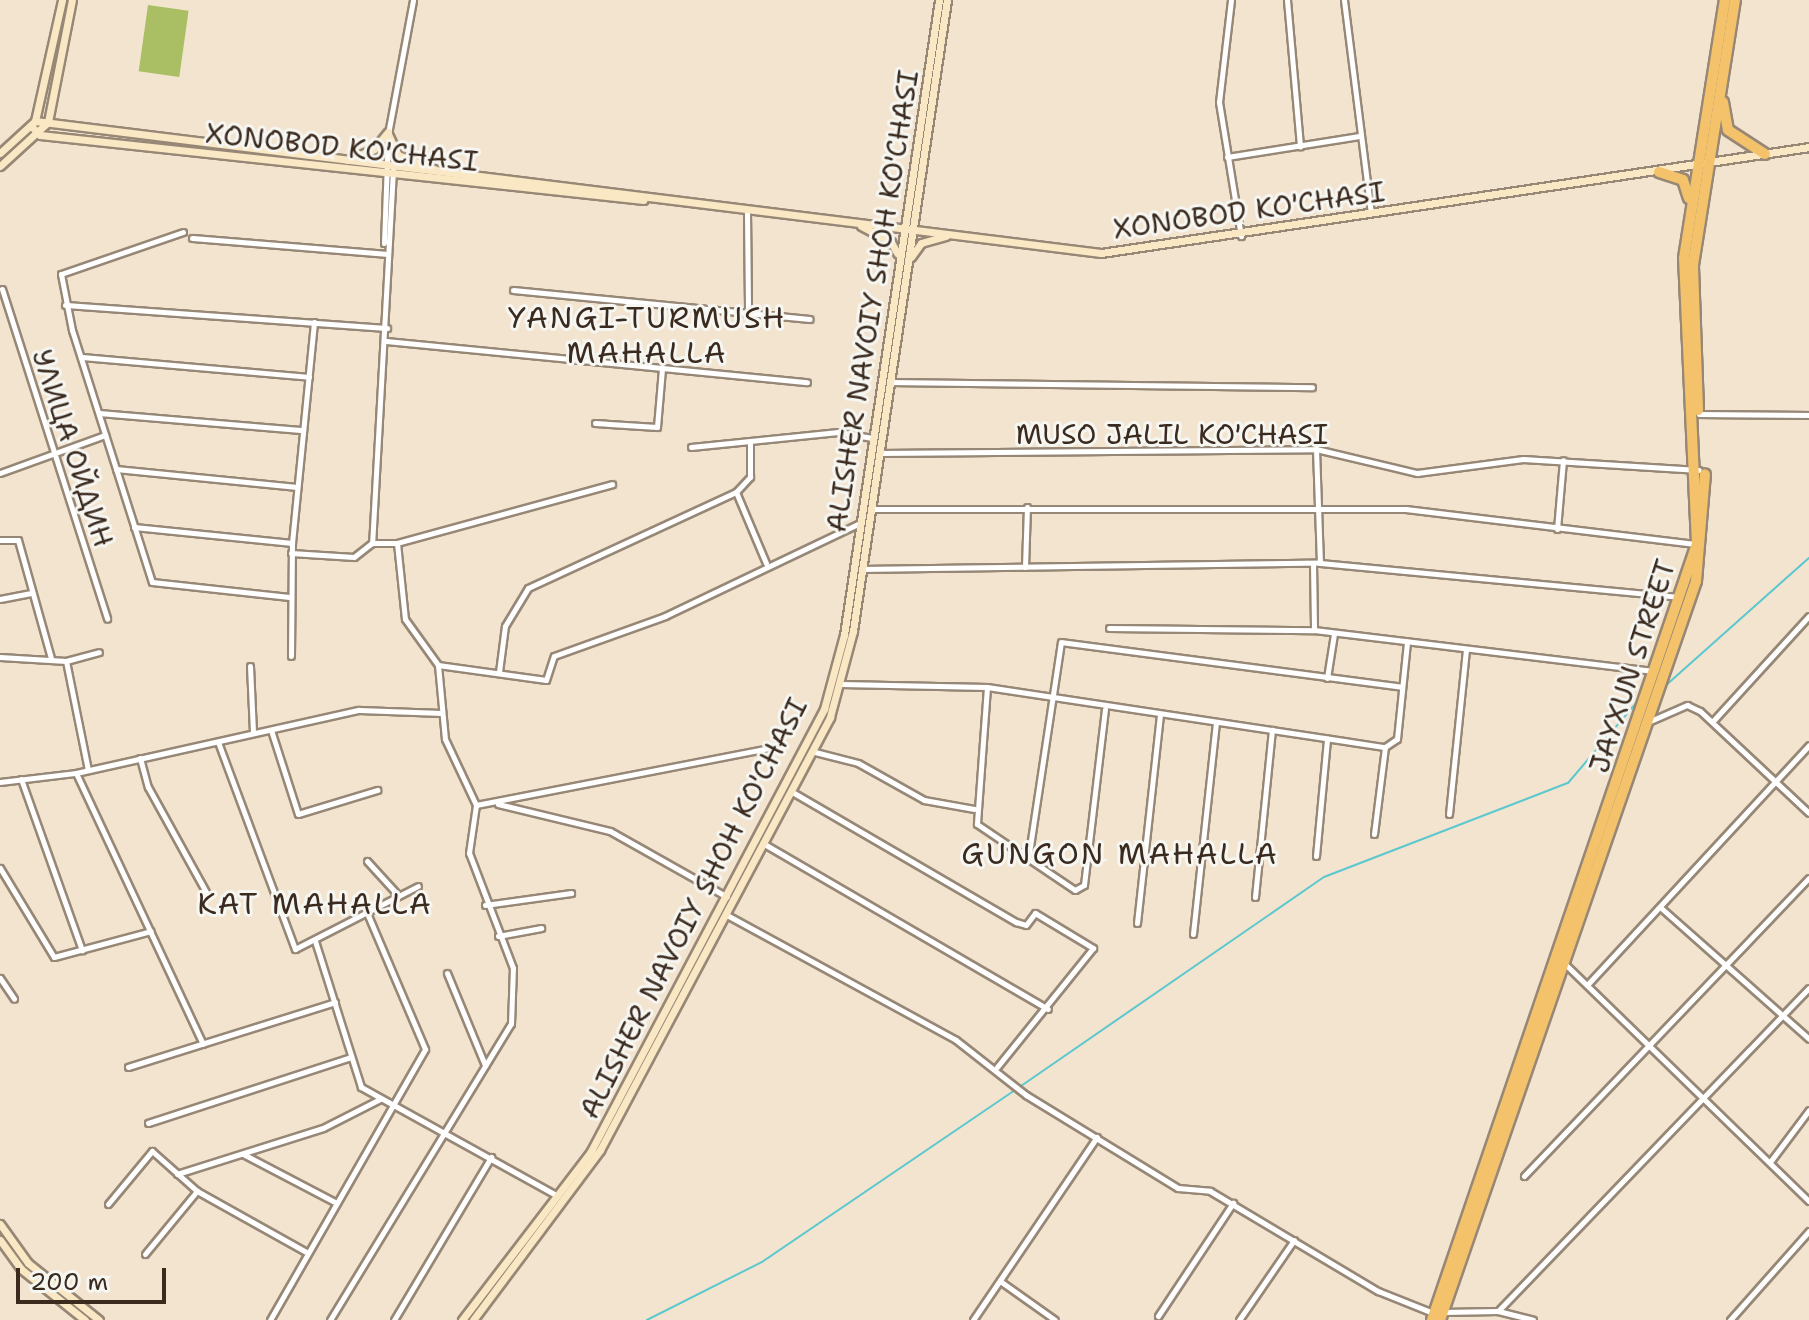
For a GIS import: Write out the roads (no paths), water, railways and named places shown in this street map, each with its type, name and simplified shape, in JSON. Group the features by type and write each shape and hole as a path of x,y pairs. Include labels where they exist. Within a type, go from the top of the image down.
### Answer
{"highway":[{"name":"JAYXUN STREET","path":"1437,1316 1644,707 1661,672 1704,549 1693,265 1725,0"},
{"name":"JAYXUN STREET","path":"1437,1316 1565,964 1648,723 1697,544 1699,470 1684,315 1688,226 1722,87 1735,0"},
{"path":"1722,87 1728,130 1765,154"},
{"path":"1659,172 1688,188 1688,226"}],"main road":[{"path":"0,153 33,124 62,0"},
{"path":"0,166 40,135 48,122 72,0"},
{"name":"ALISHER NAVOIY SHOH KO'CHASI","path":"473,1320 585,1174 724,913 824,709 844,635 873,438 903,262 912,229 939,0"},
{"name":"ALISHER NAVOIY SHOH KO'CHASI","path":"731,899 766,845 815,752 841,684 873,509 891,382 903,262 903,228 947,0"},
{"name":"XONOBOD KO'CHASI","path":"33,124 48,122 344,161 389,170 441,172 1101,253 1241,236 1809,147"},
{"path":"33,124 40,135"},
{"path":"344,161 374,149 389,132 398,155 441,172"},
{"name":"XONOBOD KO'CHASI","path":"40,135 650,199"},
{"path":"855,223 891,242 903,262 921,243 955,235"},
{"path":"865,493 875,494"},
{"name":"ALISHER NAVOIY SHOH KO'CHASI","path":"462,1320 561,1197 724,913"},
{"path":"0,1224 28,1263 99,1320"},
{"path":"0,1240 21,1269 85,1320"}],"street":[{"path":"372,543 387,328 385,244 389,132 413,0"},
{"path":"1231,0 1219,102 1241,236"},
{"path":"1287,0 1300,146"},
{"path":"1344,0 1359,136 1372,215"},
{"path":"1227,157 1359,136"},
{"path":"747,211 748,312"},
{"path":"183,232 61,274 65,305 152,582 289,597"},
{"path":"192,238 385,254"},
{"name":"УЛИЦА ОЙДИН","path":"2,289 107,619"},
{"path":"513,290 810,319"},
{"path":"65,305 387,328"},
{"path":"291,656 291,553 314,322"},
{"path":"386,341 807,382"},
{"path":"82,357 309,377"},
{"path":"595,423 657,427 662,369"},
{"path":"891,382 1312,387"},
{"path":"99,413 303,430"},
{"path":"1699,414 1809,415"},
{"path":"691,447 838,432 873,438"},
{"path":"0,473 105,435"},
{"path":"499,672 505,626 528,588 736,492 750,477 750,441"},
{"path":"1314,630 1316,449"},
{"name":"MUSO JALIL KO'CHASI","path":"880,453 1316,449 1417,473 1563,460 1699,470"},
{"path":"1557,529 1563,460"},
{"path":"116,469 297,487"},
{"path":"291,553 354,557 372,543 397,543 612,484"},
{"path":"736,492 766,563"},
{"path":"873,509 1317,506 1697,544"},
{"path":"1025,567 1027,507"},
{"path":"438,665 546,680 554,656 665,616 766,563 860,523"},
{"path":"134,527 292,543"},
{"path":"0,540 17,537 51,658"},
{"path":"330,1320 441,1132 511,1024 513,968 485,905 469,853 476,805 445,739 438,665 405,619 397,543"},
{"path":"863,569 1316,563 1683,598"},
{"path":"0,599 32,593"},
{"path":"1713,721 1809,616"},
{"path":"1109,628 1314,630 1661,672"},
{"path":"1327,678 1334,634"},
{"path":"1028,860 1047,694 1061,642 1401,687"},
{"path":"841,684 987,687 1047,694 1105,709 1385,747 1397,739 1407,642"},
{"path":"1449,814 1466,650"},
{"path":"0,657 66,661 99,652"},
{"path":"66,661 88,770"},
{"path":"250,666 253,733"},
{"path":"987,687 974,809 985,833 1075,890 1084,885 1105,709"},
{"path":"1648,723 1687,705 1713,721 1809,813"},
{"path":"0,782 76,773 359,710 442,713"},
{"path":"1137,923 1160,716"},
{"path":"1193,934 1216,722"},
{"path":"271,730 298,814 377,790"},
{"path":"1255,897 1272,730"},
{"path":"1316,856 1327,739"},
{"path":"218,742 295,949 418,886"},
{"path":"1587,985 1809,745"},
{"path":"1374,834 1385,747"},
{"path":"476,805 498,804 768,748"},
{"path":"815,752 858,763 924,800 974,809"},
{"path":"140,758 148,787 207,894"},
{"path":"76,773 203,1044"},
{"path":"21,779 82,950"},
{"path":"794,793 1016,922 1026,925 1035,913 1093,948 1048,1009 997,1067"},
{"path":"498,804 610,831 731,899"},
{"path":"766,845 1048,1009"},
{"path":"367,861 398,895"},
{"path":"0,868 54,957 151,931"},
{"path":"1524,1176 1809,878"},
{"path":"485,905 571,893"},
{"path":"1660,907 1809,1039"},
{"path":"270,1320 424,1045 367,913"},
{"path":"724,913 997,1067 1007,1080 1026,1095 1178,1188 1210,1191 1378,1291 1437,1316 1498,1311 1533,1320"},
{"path":"498,936 541,928"},
{"path":"315,941 361,1087 561,1197"},
{"path":"1565,964 1809,1201"},
{"path":"447,973 486,1066"},
{"path":"0,978 14,999"},
{"path":"1498,1311 1705,1100 1809,988"},
{"path":"128,1067 335,1002"},
{"path":"148,1123 351,1057"},
{"path":"177,1174 323,1128 380,1099"},
{"path":"1770,1162 1809,1110"},
{"path":"973,1320 1097,1137"},
{"path":"108,1204 152,1151 197,1191 306,1252"},
{"path":"243,1153 335,1202"},
{"path":"394,1320 491,1157"},
{"path":"145,1254 197,1191"},
{"path":"1158,1316 1233,1203"},
{"path":"1730,1320 1809,1231"},
{"path":"1239,1320 1294,1240"},
{"path":"1000,1281 1055,1320"}],"waterway":[{"path":"1664,687 1809,558"},
{"path":"1021,1086 1324,877 1568,783 1637,702"},
{"path":"647,1320 762,1262 1015,1090"}],"district":[{"name":"YANGI-TURMUSH MAHALLA","path":"647,335"},
{"name":"GUNGON MAHALLA","path":"1120,854"},
{"name":"KAT MAHALLA","path":"315,904"}]}
